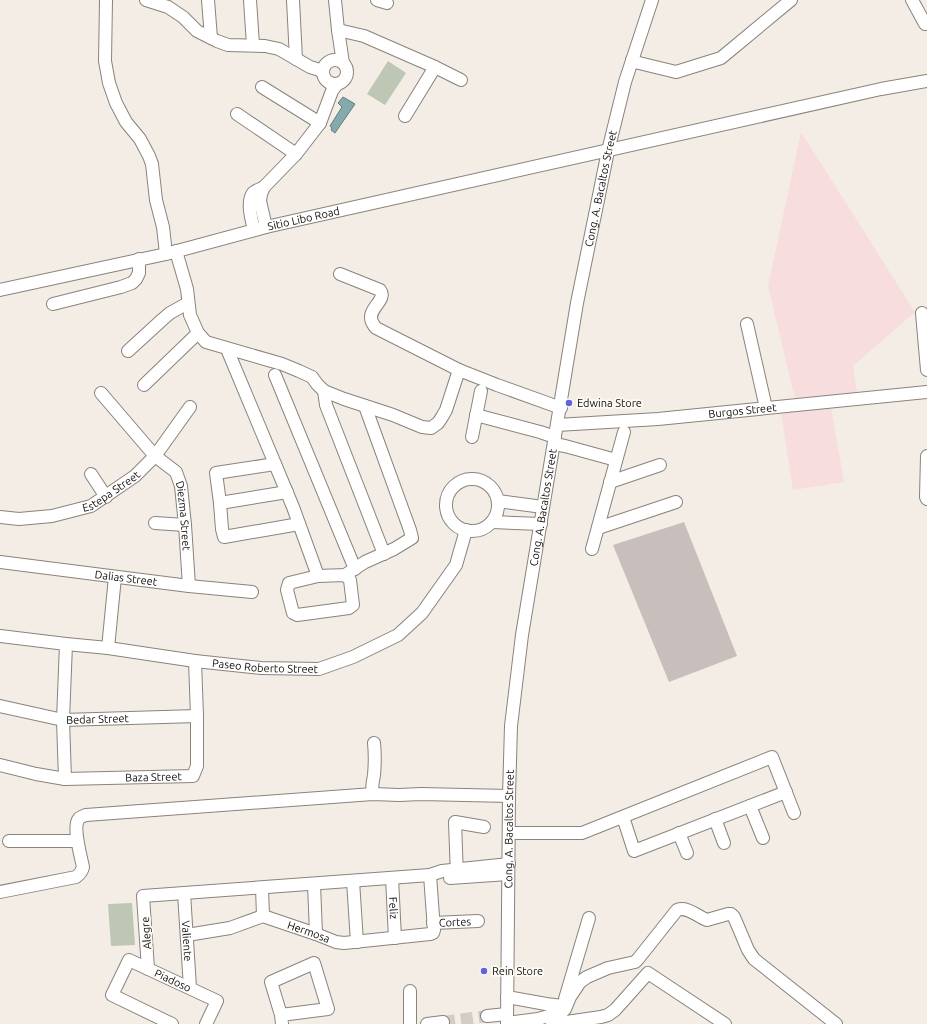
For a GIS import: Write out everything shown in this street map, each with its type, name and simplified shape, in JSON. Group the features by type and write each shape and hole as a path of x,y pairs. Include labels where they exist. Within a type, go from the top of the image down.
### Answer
{"street":[{"path":"106,0 105,61 109,83 126,122 140,139 151,160 156,200 163,227 171,252 187,289 190,315 198,333 206,342 282,364 312,377 324,391 431,428 438,423 446,410 459,370"},
{"path":"146,0 168,7 184,17 197,31 217,41 228,45 253,45 279,48 310,67 323,71"},
{"path":"208,0 211,38"},
{"path":"250,0 253,45"},
{"path":"293,0 296,59"},
{"path":"252,231 249,208 252,194 264,187 296,154 320,123 332,91 337,84 344,80 347,74 346,66 343,63 335,0"},
{"name":"Cong. A. Bacaltos Street","path":"507,1020 511,726 522,636 577,303 608,151 632,60 652,0"},
{"path":"632,60 676,72 721,58 791,0"},
{"path":"912,0 925,24"},
{"path":"338,30 364,36 461,80"},
{"path":"337,84 330,84 326,81 323,75 324,67 329,61 336,60 343,63"},
{"path":"405,116 435,67"},
{"name":"Sitio Libo Road","path":"0,290 171,252 266,227 881,89 927,81"},
{"path":"262,87 320,123"},
{"path":"237,114 296,154"},
{"path":"264,187 260,201 266,227"},
{"path":"53,304 132,283 139,273 139,259"},
{"path":"340,274 382,292 382,296 372,312 371,321 376,328 459,370 497,386 560,408"},
{"path":"128,351 164,319 188,302"},
{"path":"922,313 927,370"},
{"path":"747,324 766,408"},
{"path":"144,385 198,333"},
{"path":"227,349 287,492 318,576"},
{"path":"275,375 350,572 353,604 349,608 297,615 293,613 288,590 289,584 318,576 350,572 365,562 384,554 412,538 408,522 365,406"},
{"path":"324,391 330,418 384,554"},
{"path":"472,437 481,391"},
{"name":"Burgos Street","path":"556,436 658,419 927,392"},
{"path":"100,393 155,456"},
{"name":"Estepa Street","path":"0,517 19,519 52,516 92,506 135,476 155,456 190,407"},
{"path":"476,415 556,436 565,446 616,460"},
{"path":"592,549 624,432"},
{"name":"Diezma Street","path":"155,456 176,472 181,486 189,586"},
{"path":"927,456 927,499"},
{"path":"275,464 216,473 224,537 299,524"},
{"path":"610,482 660,465"},
{"path":"91,474 106,497"},
{"path":"470,479 485,482 492,487 498,501 497,512 492,522 484,528 466,530 457,526 450,519 446,510 446,500 450,491 456,484 463,480 470,479"},
{"path":"220,503 287,492"},
{"path":"498,501 544,507"},
{"path":"598,528 676,502"},
{"path":"492,522 541,524"},
{"path":"155,523 185,524"},
{"name":"Paseo Roberto Street","path":"0,636 108,648 195,661 261,668 319,669 353,657 398,635 422,613 456,565 466,530"},
{"name":"Dalias Street","path":"0,562 189,586 252,592"},
{"path":"108,648 115,577"},
{"path":"65,779 63,720 66,644"},
{"name":"Baza Street","path":"0,765 36,774 65,779 192,776 197,766 195,661"},
{"name":"Bedar Street","path":"0,706 63,720 197,716"},
{"path":"373,794 372,784 375,765 374,743"},
{"path":"509,833 582,833 772,757 794,813"},
{"path":"623,817 634,851 786,792"},
{"path":"0,892 80,875 83,867 77,841 77,824 81,817 86,815 373,794 509,796"},
{"path":"750,806 763,838"},
{"path":"715,819 724,843"},
{"path":"457,873 455,822 484,827"},
{"path":"679,833 687,853"},
{"path":"9,841 77,841"},
{"path":"184,893 430,875 442,871 457,873 508,869"},
{"path":"430,875 433,928"},
{"name":"Feliz","path":"392,878 395,938"},
{"path":"353,881 357,942"},
{"path":"314,884 316,934"},
{"path":"187,935 230,928 263,916 262,888"},
{"name":"Alegre","path":"148,969 144,896 184,893"},
{"name":"Valiente","path":"184,893 190,988"},
{"path":"487,1016 507,1020 538,1019 562,1009 567,1005 570,997 580,982 587,977 608,968 635,962 677,910 682,908 707,920 731,914 734,917 748,950 754,959 836,1024"},
{"name":"Hermosa","path":"263,916 336,942 344,943 395,938 433,928"},
{"path":"562,1009 589,918"},
{"name":"Cortes","path":"433,928 478,921"},
{"name":"Piadoso","path":"172,1024 112,995 129,960 217,1001 206,1024"},
{"path":"314,963 328,1009 281,1020 271,982 314,963"},
{"path":"552,1024 608,1016 648,973 725,1024"},
{"path":"410,991 410,1024"},
{"path":"507,997 546,1004 562,1009"},
{"path":"428,1024 443,1022"}],"shaded area":[{"path":"801,132 915,312 853,366 857,392 795,399 768,286"},
{"path":"831,408 844,482 793,490 781,412"}],"green space":[{"path":"388,61 406,73 385,105 367,94"},
{"path":"132,903 135,945 111,946 108,904"}],"water":[{"path":"343,97 355,104 335,133 331,130 332,128 330,126 342,107 338,103"}],"building":[{"path":"684,522 737,656 669,682 613,545"}],"tunnel":[{"path":"443,1022 487,1016"}],"place":[{"name":"Edwina Store","path":"569,403"},
{"name":"Rein Store","path":"484,971"}]}
